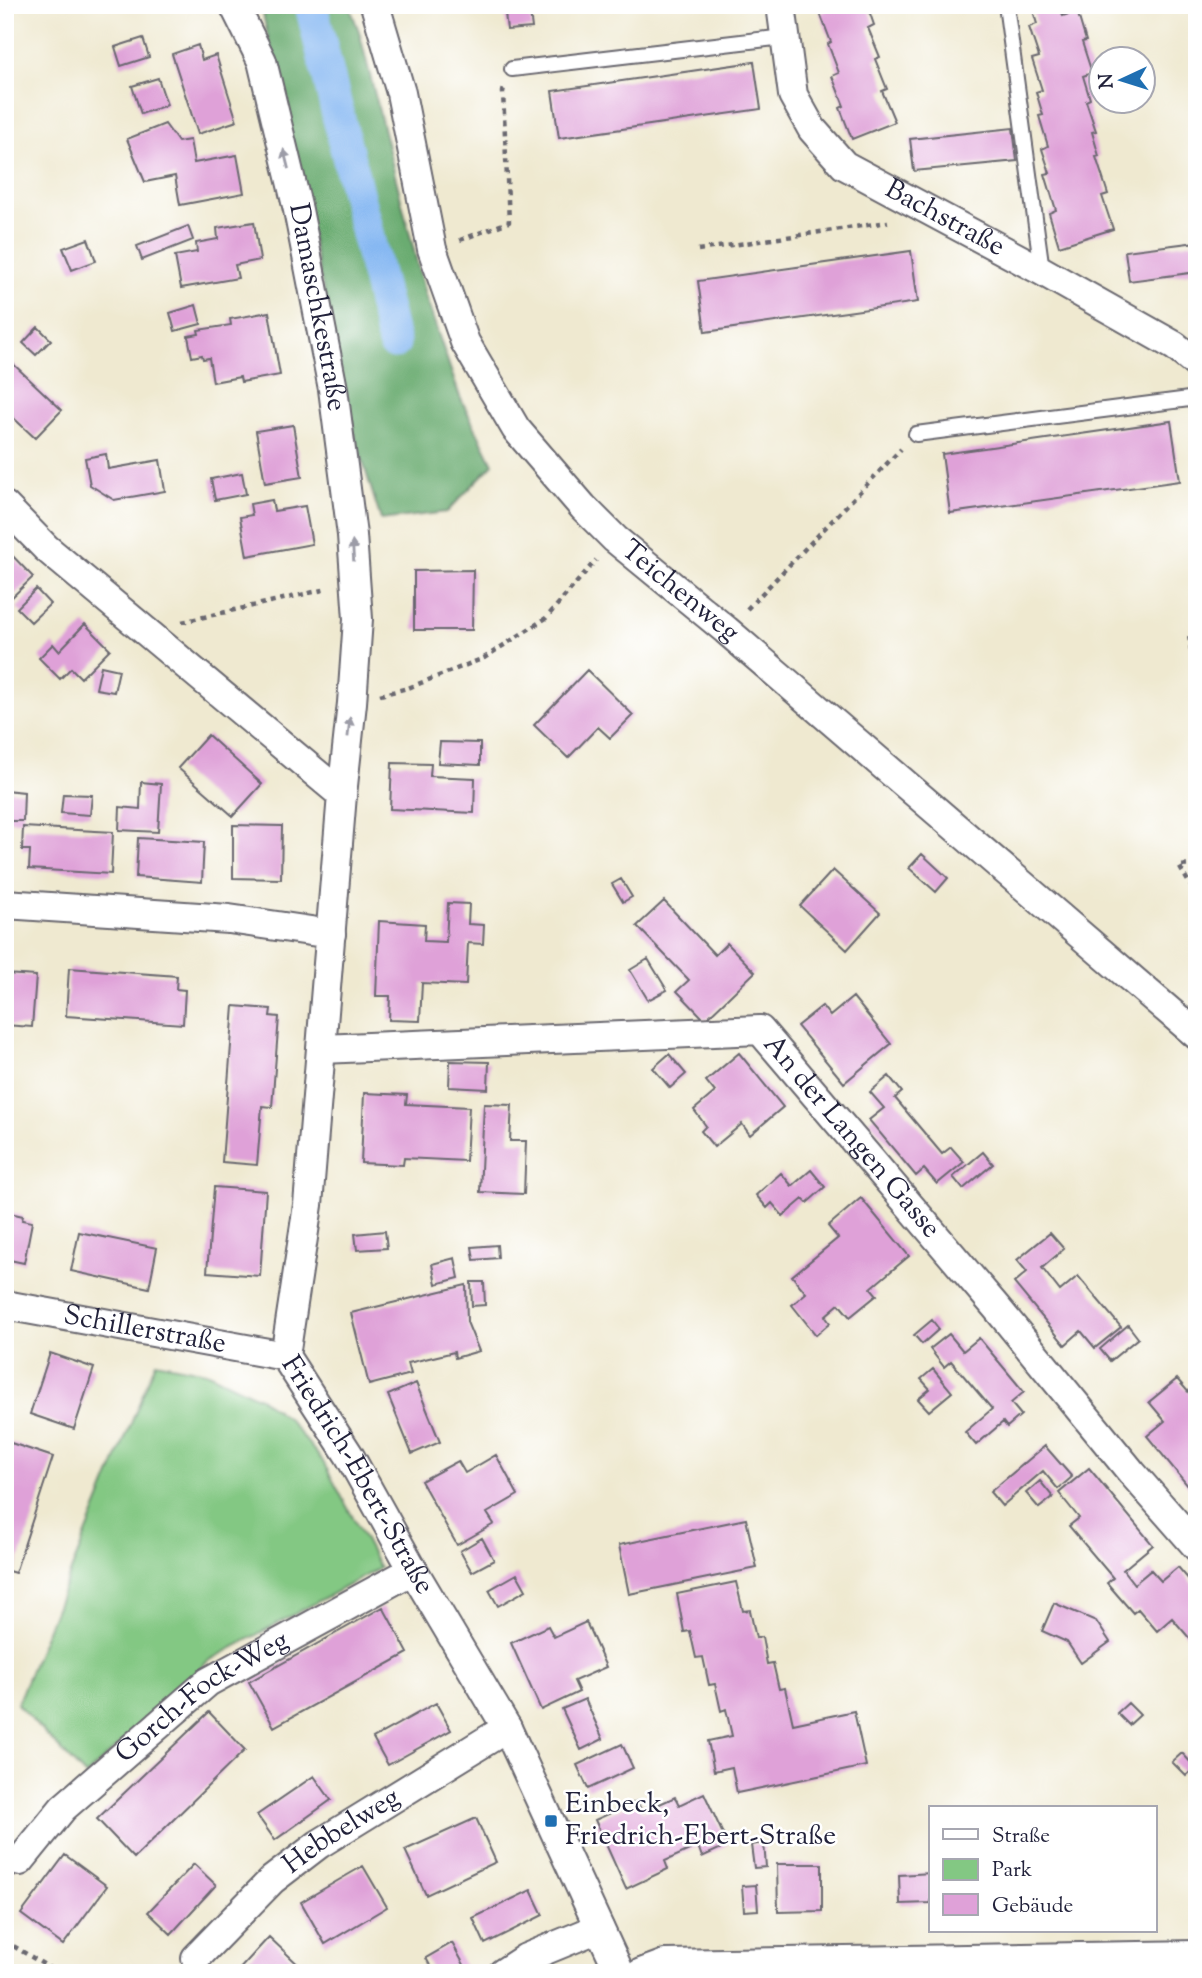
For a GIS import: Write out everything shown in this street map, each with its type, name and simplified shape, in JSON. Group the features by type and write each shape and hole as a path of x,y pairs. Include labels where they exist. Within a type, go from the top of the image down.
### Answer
{"street":[{"name":"Damaschkestraße","path":"234,5 262,61 298,209 333,389 352,535 358,620 342,795"},
{"name":"Teichenweg","path":"375,5 401,93 432,250 465,342 516,429 583,507 615,538 1197,1035"},
{"name":"Bachstraße","path":"782,5 793,95 812,129 844,165 1042,271 1175,346 1197,364"},
{"path":"5,506 46,548 342,795"},
{"name":"Friedrich-Ebert-Straße","path":"342,795 308,1205 285,1356 349,1455 412,1570 508,1728 620,1973"},
{"path":"5,904 229,919 331,934"},
{"name":"An der Langen Gasse","path":"322,1049 760,1030 996,1307 1132,1474 1197,1546"},
{"name":"Schillerstraße","path":"5,1305 285,1356"},
{"name":"Gorch-Fock-Weg","path":"20,1861 63,1808 208,1682 412,1570"},
{"name":"Hebbelweg","path":"196,1958 272,1880 319,1844 508,1728"},
{"path":"503,1973 526,1958 599,1928"},
{"path":"641,1973 665,1964 1197,1955"}],"lane":[{"path":"1006,5 1042,271"},
{"path":"512,69 784,37"},
{"path":"916,434 1197,398"}],"path":[{"path":"432,250 509,222 503,92 512,69"},
{"path":"698,250 905,219 911,201"},
{"path":"726,631 916,434"},
{"path":"408,688 484,658 546,618 615,538"},
{"path":"145,631 355,582"},
{"path":"1197,634 1189,634 1197,704"},
{"path":"1197,865 1179,866 1197,896"},
{"path":"5,1941 58,1973"}],"green space":[{"path":"261,5 349,5 359,31 425,295 460,397 493,464 447,512 381,520 356,440"},
{"path":"156,1362 206,1372 260,1398 288,1419 322,1460 380,1568 208,1661 86,1776 17,1704"}],"building":[{"path":"504,5 529,5 532,28 507,30"},
{"path":"823,5 867,5 874,25 868,28 880,57 875,59 887,89 882,91 895,122 852,139 840,108 844,106 832,76 839,73 820,13 825,11"},
{"path":"1060,5 1063,16 1077,11 1086,41 1082,42 1086,54 1086,75 1083,76 1086,86 1086,116 1091,116 1096,131 1092,132 1099,156 1096,157 1108,194 1102,196 1113,229 1059,246 1049,213 1056,210 1045,174 1050,173 1042,149 1048,146 1039,116 1043,115 1036,92 1042,90 1032,59 1039,57 1029,27 1037,24 1033,11"},
{"path":"143,38 149,57 121,66 115,47"},
{"path":"198,45 202,60 216,55 237,121 198,134 172,54"},
{"path":"754,62 761,109 559,138 552,91"},
{"path":"158,78 167,105 141,114 132,86"},
{"path":"165,124 178,142 190,140 194,163 237,155 244,193 180,205 175,176 145,182 127,139"},
{"path":"1013,128 1017,161 914,171 910,139"},
{"path":"254,222 260,260 235,265 238,278 181,288 175,256 197,252 196,243 218,239 217,228"},
{"path":"188,226 193,240 142,260 137,246"},
{"path":"88,239 96,261 72,270 63,248"},
{"path":"1197,242 1197,272 1129,281 1125,251"},
{"path":"911,251 918,302 705,332 698,281"},
{"path":"196,305 201,324 175,331 170,313"},
{"path":"269,312 280,375 241,382 240,377 213,382 209,358 203,359 202,355 192,357 188,336 199,334 198,330 231,325 230,319"},
{"path":"38,327 51,340 36,355 23,343"},
{"path":"9,360 62,410 35,438 5,410 5,364"},
{"path":"1171,421 1180,481 950,513 942,454"},
{"path":"293,425 302,477 265,483 256,431"},
{"path":"106,454 108,469 160,460 165,491 114,500 90,485 85,458"},
{"path":"242,473 246,494 215,500 211,479"},
{"path":"272,500 274,511 305,506 312,544 247,556 240,517 252,515 250,504"},
{"path":"5,548 33,577 7,602 5,600"},
{"path":"473,570 472,630 414,630 414,571"},
{"path":"36,589 50,604 31,622 17,608"},
{"path":"85,624 110,649 81,678 71,668 60,679 39,658 53,644 59,651"},
{"path":"101,666 119,670 114,692 96,689"},
{"path":"587,670 633,715 610,738 598,727 568,758 534,725"},
{"path":"208,735 262,784 233,816 178,768"},
{"path":"440,742 480,743 480,765 438,763"},
{"path":"392,763 431,764 430,776 475,778 474,813 390,809"},
{"path":"141,782 161,784 158,832 119,830 120,807 140,809"},
{"path":"5,790 24,792 23,821 5,821"},
{"path":"63,794 92,795 90,815 61,813"},
{"path":"233,825 282,826 281,879 233,878"},
{"path":"23,827 113,832 111,874 29,869 30,850 22,850"},
{"path":"138,838 204,842 202,882 136,877"},
{"path":"922,854 948,878 936,892 909,868"},
{"path":"833,870 880,913 847,950 800,906"},
{"path":"621,879 632,897 623,902 612,884"},
{"path":"664,901 715,955 727,943 755,972 705,1020 677,991 689,980 637,926"},
{"path":"448,903 469,904 468,924 484,925 483,944 468,943 466,985 422,983 420,1021 389,1020 390,996 376,996 379,921 425,924 424,941 446,942"},
{"path":"648,959 667,990 648,1000 630,970"},
{"path":"69,968 177,976 176,989 185,990 183,1024 66,1016"},
{"path":"5,974 36,976 32,1027 5,1025"},
{"path":"853,997 891,1044 844,1083 797,1026 822,1006 830,1016"},
{"path":"234,1006 271,1009 270,1016 279,1017 272,1107 262,1106 257,1165 222,1162"},
{"path":"739,1053 783,1107 750,1135 742,1124 714,1147 701,1131 706,1126 694,1110 715,1092 706,1081"},
{"path":"669,1054 686,1074 670,1088 653,1068"},
{"path":"450,1061 489,1062 488,1089 449,1087"},
{"path":"889,1076 902,1092 895,1098 942,1154 951,1147 964,1162 937,1184 924,1169 916,1176 869,1120 884,1108 870,1092"},
{"path":"364,1093 407,1095 406,1104 469,1107 466,1161 404,1158 403,1165 361,1163"},
{"path":"484,1104 512,1105 510,1141 526,1141 524,1194 480,1192"},
{"path":"983,1152 993,1164 963,1189 953,1177"},
{"path":"811,1170 825,1187 807,1203 803,1199 783,1216 772,1203 767,1208 756,1195 781,1173 792,1186"},
{"path":"214,1187 266,1191 260,1276 207,1272"},
{"path":"861,1198 909,1256 871,1288 877,1295 850,1317 839,1304 825,1316 830,1323 816,1335 792,1305 806,1293 792,1276 838,1238 828,1226"},
{"path":"6,1212 23,1216 22,1220 32,1222 24,1263 5,1259"},
{"path":"385,1231 387,1248 357,1250 355,1234"},
{"path":"79,1232 157,1248 149,1288 71,1271"},
{"path":"1050,1233 1064,1249 1042,1268 1060,1291 1078,1276 1121,1327 1095,1348 1081,1331 1065,1345 1014,1283 1027,1272 1017,1260"},
{"path":"497,1245 498,1258 474,1260 472,1247"},
{"path":"455,1258 459,1278 436,1284 432,1264"},
{"path":"471,1282 484,1282 485,1305 472,1306"},
{"path":"466,1285 467,1322 479,1351 455,1358 454,1352 408,1363 411,1374 369,1385 351,1313"},
{"path":"932,1320 939,1329 922,1344 914,1335"},
{"path":"1128,1325 1138,1338 1110,1361 1100,1349"},
{"path":"949,1334 963,1351 979,1338 1024,1392 1011,1403 1021,1415 1007,1427 1003,1422 976,1445 965,1432 992,1409 951,1361 944,1367 930,1349"},
{"path":"50,1353 94,1368 74,1429 30,1414"},
{"path":"933,1369 952,1392 929,1411 918,1399 930,1389 921,1379"},
{"path":"1177,1379 1197,1402 1197,1497 1147,1436 1165,1421 1149,1402"},
{"path":"416,1383 440,1442 412,1454 388,1395"},
{"path":"11,1443 53,1457 15,1573 5,1570 5,1460"},
{"path":"1045,1446 1072,1477 1058,1489 1043,1471 1002,1506 990,1492"},
{"path":"496,1455 518,1495 487,1513 494,1524 457,1545 421,1481 458,1461 465,1473"},
{"path":"1089,1468 1153,1545 1123,1570 1134,1584 1151,1570 1161,1581 1178,1567 1197,1589 1197,1647 1172,1618 1157,1631 1138,1609 1133,1613 1107,1583 1113,1578 1069,1526 1079,1518 1059,1493"},
{"path":"1040,1481 1053,1497 1039,1508 1026,1493"},
{"path":"746,1519 757,1568 629,1594 619,1545"},
{"path":"482,1538 494,1560 472,1572 460,1551"},
{"path":"517,1574 526,1590 498,1606 489,1590"},
{"path":"736,1582 743,1611 750,1610 756,1638 762,1637 767,1664 773,1663 779,1689 785,1688 793,1724 854,1711 866,1766 737,1793 732,1767 714,1771 708,1741 732,1736 726,1709 721,1711 715,1684 709,1685 703,1657 696,1658 690,1631 684,1632 677,1594"},
{"path":"1054,1603 1096,1621 1110,1642 1081,1663 1067,1642 1042,1631"},
{"path":"383,1607 408,1653 274,1727 249,1682"},
{"path":"586,1622 606,1667 574,1681 579,1692 541,1710 511,1643 548,1626 554,1637"},
{"path":"585,1699 603,1739 581,1750 562,1709"},
{"path":"436,1703 451,1730 388,1765 373,1738"},
{"path":"1128,1703 1140,1715 1129,1725 1117,1713"},
{"path":"209,1712 245,1750 134,1858 97,1819"},
{"path":"622,1744 633,1768 588,1789 577,1765"},
{"path":"1182,1753 1195,1767 1186,1776 1172,1762"},
{"path":"314,1776 331,1800 275,1840 257,1815"},
{"path":"704,1793 728,1845 702,1857 698,1846 665,1861 668,1869 626,1889 595,1820 637,1801 642,1812 675,1797 679,1805"},
{"path":"476,1818 496,1862 426,1895 405,1850"},
{"path":"764,1843 766,1867 754,1868 751,1845"},
{"path":"65,1855 107,1886 63,1945 21,1914"},
{"path":"194,1864 216,1885 171,1934 148,1912"},
{"path":"777,1864 822,1864 822,1911 778,1912"},
{"path":"363,1866 387,1907 325,1944 301,1902"},
{"path":"929,1873 929,1903 900,1904 899,1875"},
{"path":"756,1885 758,1910 744,1911 742,1886"},
{"path":"531,1890 543,1915 485,1944 473,1918"},
{"path":"269,1937 305,1971 303,1973 236,1973"},
{"path":"452,1943 468,1972 434,1973 426,1958"}],"waterway":[{"path":"311,5 394,343"}],"place":[{"name":"Einbeck, Friedrich-Ebert-Straße","path":"551,1821"}]}
